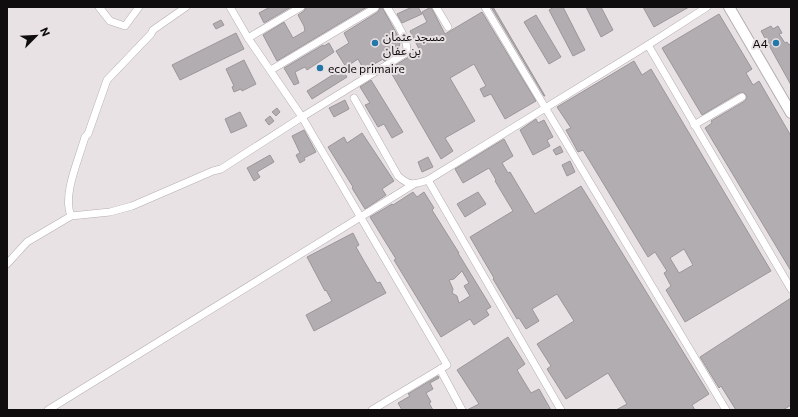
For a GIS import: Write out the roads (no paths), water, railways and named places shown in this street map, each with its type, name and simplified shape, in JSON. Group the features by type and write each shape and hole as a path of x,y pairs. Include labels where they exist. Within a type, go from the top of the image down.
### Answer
{"main road":[{"path":"729,7 791,113"}],"street":[{"path":"99,7 110,21 125,26 140,7"},
{"path":"71,216 68,209 71,181 106,80 151,34 153,30 186,7"},
{"path":"230,7 248,38 302,117 446,365 372,410"},
{"path":"248,38 301,7"},
{"path":"7,264 27,242 71,216 110,212 132,206 213,171 221,169 406,53 408,48 406,41 387,7"},
{"path":"436,7 448,28"},
{"path":"485,7 726,410"},
{"path":"48,410 414,184 428,180 648,45 707,7"},
{"path":"271,70 375,8"},
{"path":"648,45 791,288"},
{"path":"694,125 742,97"},
{"path":"354,98 398,176 404,181 414,184"},
{"path":"428,180 561,410"},
{"path":"440,369 462,410"}],"place":[{"name":"مسجد عثمان بن عفان","path":"375,43"},
{"name":"A4","path":"776,43"},
{"name":"ecole primaire","path":"320,68"}]}
